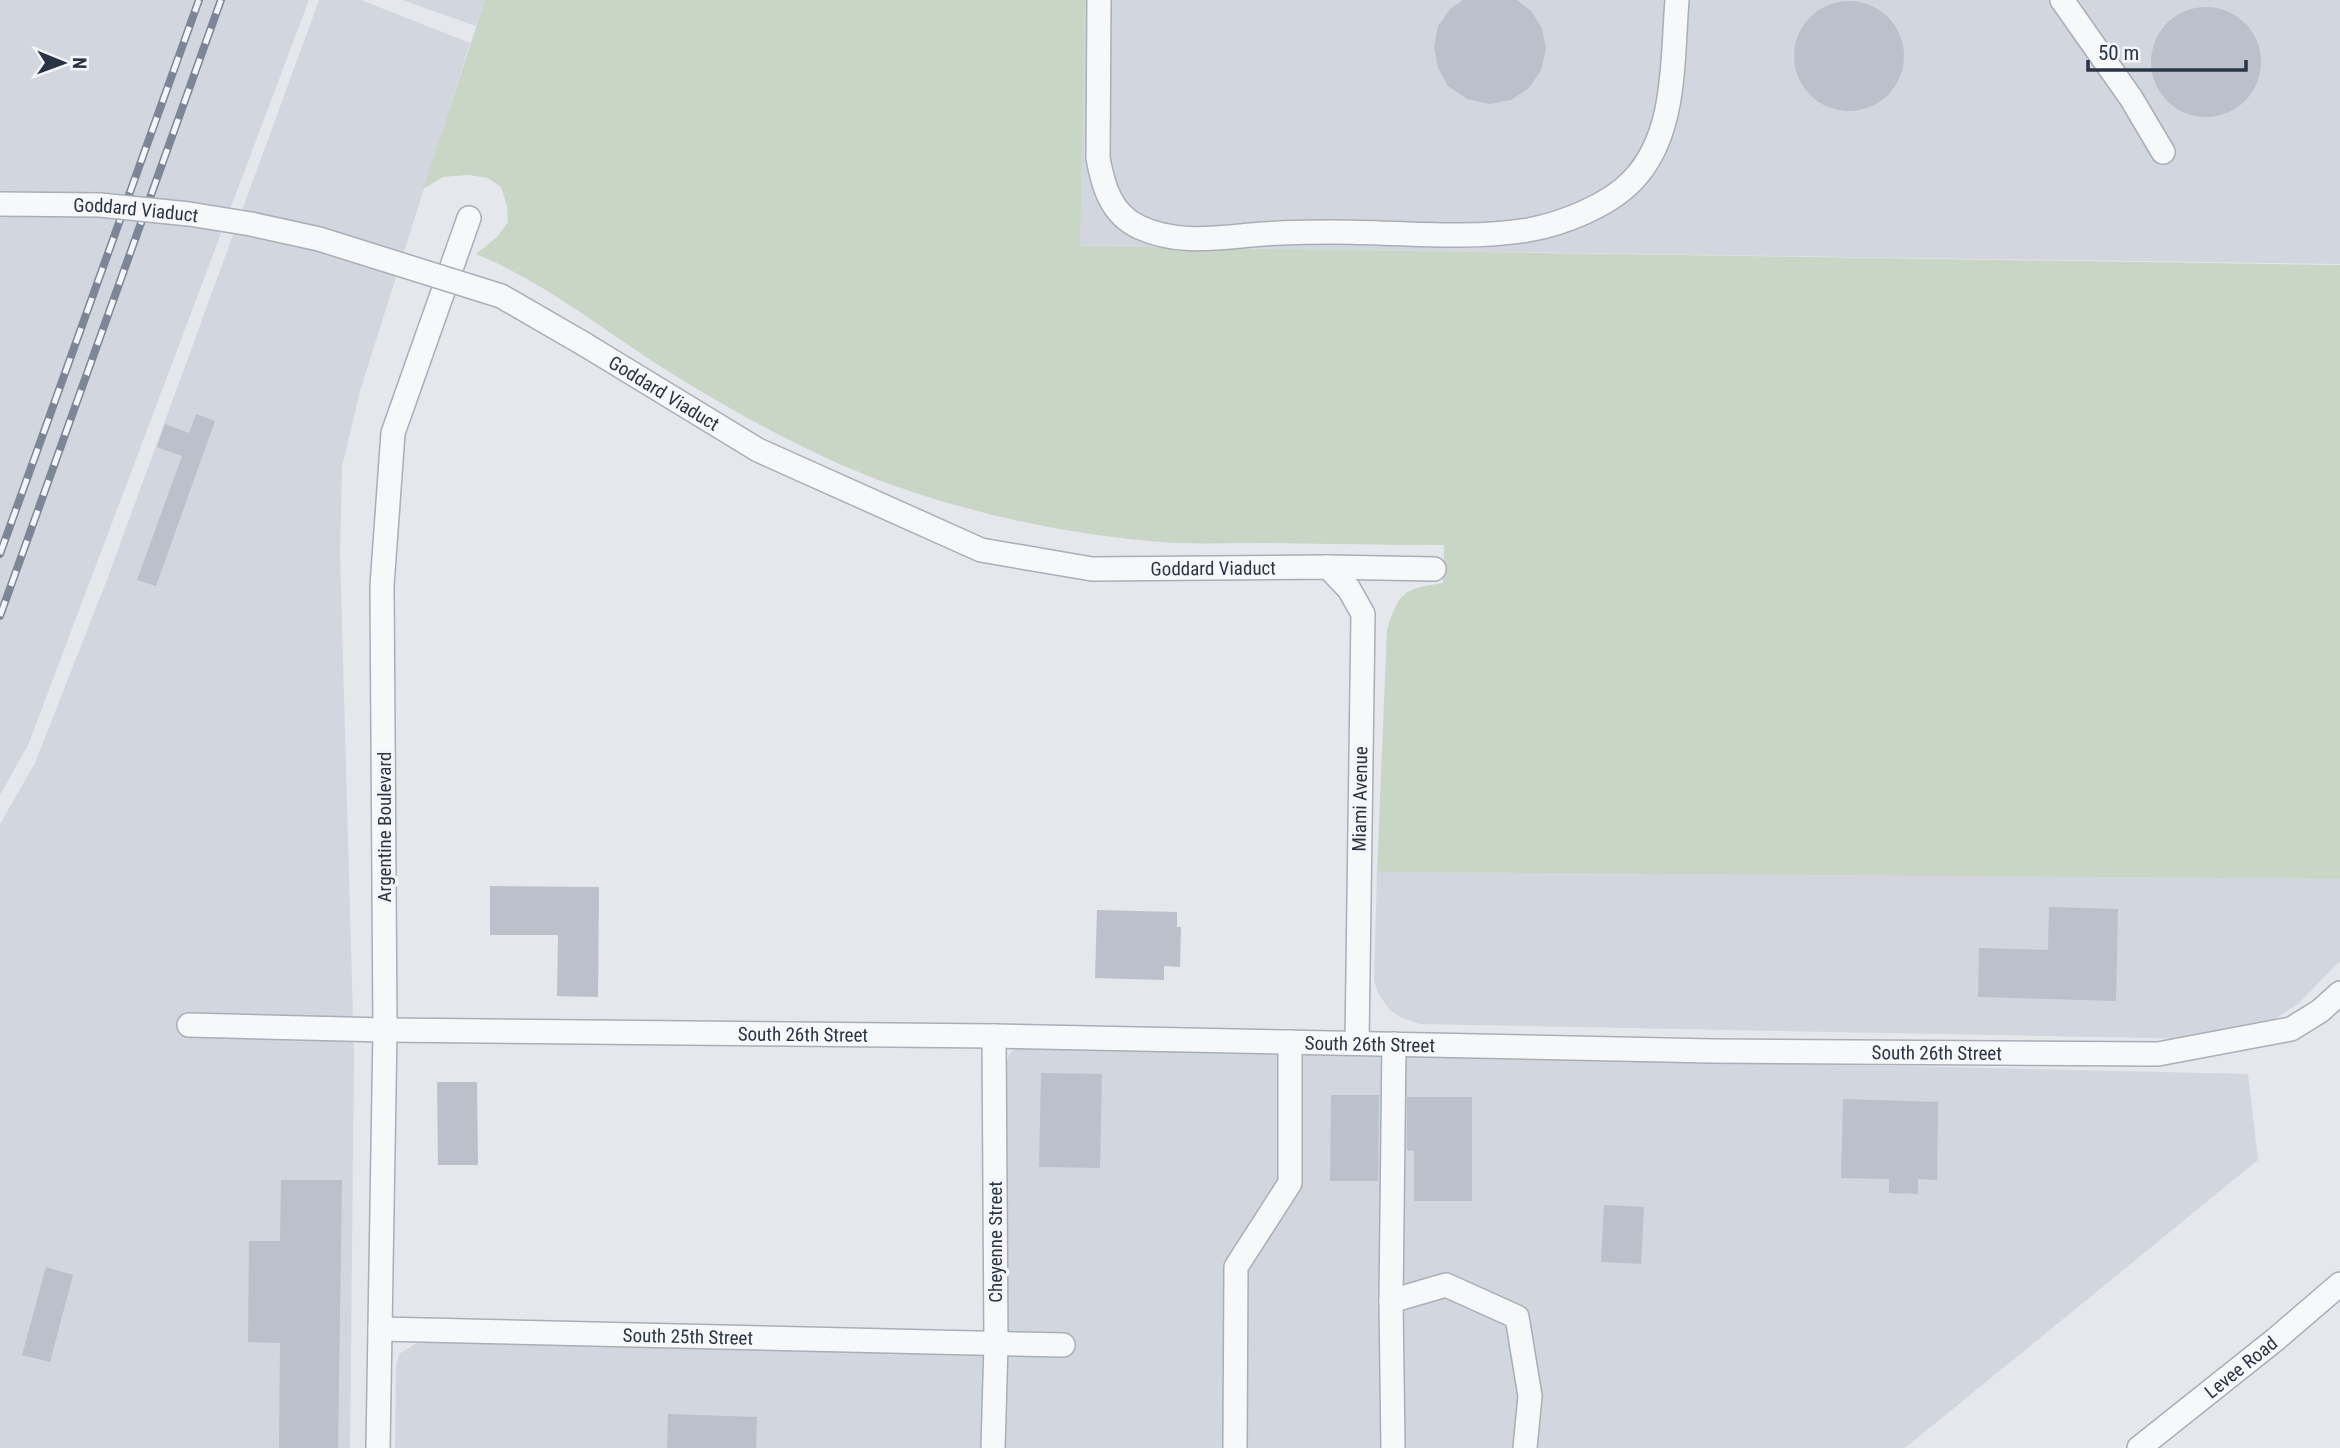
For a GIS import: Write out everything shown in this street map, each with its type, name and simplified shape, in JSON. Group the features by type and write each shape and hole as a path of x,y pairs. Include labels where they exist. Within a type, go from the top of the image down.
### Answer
{"street":[{"path":"1100,0 1098,158 1109,198 1122,215 1137,226 1178,238 1206,239 1265,233 1487,234 1529,229 1567,220 1601,203 1632,181 1654,152 1667,113 1677,0"},
{"path":"2062,0 2131,98 2163,152"},
{"name":"Goddard Viaduct","path":"0,204 100,205 189,214 251,224 319,239 501,296 758,450 981,550 1092,569 1434,569"},
{"name":"Argentine Boulevard","path":"379,1448 385,1030 382,586 393,433 468,218"},
{"name":"Miami Avenue","path":"1328,567 1349,589 1363,614 1357,1043"},
{"name":"South 26th Street","path":"189,1025 385,1030 994,1035 1712,1051 2158,1054 2291,1029 2320,1012 2340,993"},
{"name":"Cheyenne Street","path":"993,1448 996,1344 994,1035"},
{"path":"1235,1448 1236,1267 1290,1183 1290,1042"},
{"path":"1392,1448 1394,1044"},
{"name":"Levee Road","path":"2139,1448 2276,1339 2340,1284"},
{"path":"1391,1301 1446,1285 1517,1317 1530,1396 1525,1448"},
{"name":"South 25th Street","path":"380,1329 1063,1345"}],"shaded area":[{"path":"0,0 309,0 29,743 0,795"},
{"path":"319,0 361,0 470,43 360,391 342,467 340,554 354,1054 350,1448 0,1448 0,824 35,763 108,577"},
{"path":"402,0 485,0 476,26"},
{"path":"1085,0 2340,0 2340,264 1079,246"},
{"path":"1377,872 2340,879 2340,961 2299,1003 2275,1019 2251,1031 2200,1039 1420,1024 1400,1017 1389,1009 1378,993 1374,981"},
{"path":"1023,1046 2248,1074 2258,1160 1905,1448 395,1448 396,1366 399,1354 420,1341 1004,1354 1006,1066 1009,1055 1015,1048"}],"green space":[{"path":"485,0 1085,0 1080,246 2340,265 2340,879 1377,872 1387,630 1395,607 1405,594 1419,587 1443,583 1444,545 1174,543 1040,525 949,503 862,474 799,445 731,408 664,369 541,287 476,254 497,237 508,222 507,206 501,187 488,178 468,175 443,177 423,189"}],"building":[{"path":"1463,0 1517,0 1531,11 1542,28 1546,49 1541,70 1529,88 1511,100 1489,104 1467,99 1448,86 1438,68 1434,47 1438,26 1450,9"},
{"path":"1849,1 1870,5 1888,17 1900,35 1904,56 1900,77 1888,95 1870,107 1849,111 1828,107 1810,95 1798,77 1794,56 1798,35 1810,17 1828,5"},
{"path":"2206,7 2227,11 2245,23 2257,41 2261,62 2257,83 2245,101 2227,113 2206,117 2185,113 2167,101 2155,83 2151,62 2155,41 2167,23 2185,11"},
{"path":"196,414 215,421 156,586 137,580 182,456 157,447 165,424 189,433"},
{"path":"490,886 599,887 598,997 557,996 558,935 490,935"},
{"path":"2049,907 2118,909 2116,1001 1978,997 1979,948 2048,950"},
{"path":"1097,910 1177,912 1177,927 1181,927 1180,967 1164,966 1164,980 1095,978"},
{"path":"1041,1073 1102,1074 1100,1168 1039,1167"},
{"path":"437,1082 477,1082 478,1165 438,1165"},
{"path":"1331,1095 1379,1095 1378,1181 1330,1181"},
{"path":"1407,1097 1472,1097 1472,1201 1414,1201 1414,1151 1407,1150"},
{"path":"1843,1099 1938,1102 1937,1180 1918,1179 1918,1194 1889,1193 1889,1179 1841,1178"},
{"path":"281,1180 342,1180 338,1448 279,1448 280,1343 248,1342 249,1241 280,1241"},
{"path":"1604,1205 1644,1207 1641,1264 1601,1262"},
{"path":"46,1267 73,1275 50,1362 22,1355"},
{"path":"668,1414 757,1417 756,1448 667,1448"}],"railway":[{"path":"0,554 199,0"},
{"path":"0,616 221,0"}]}
